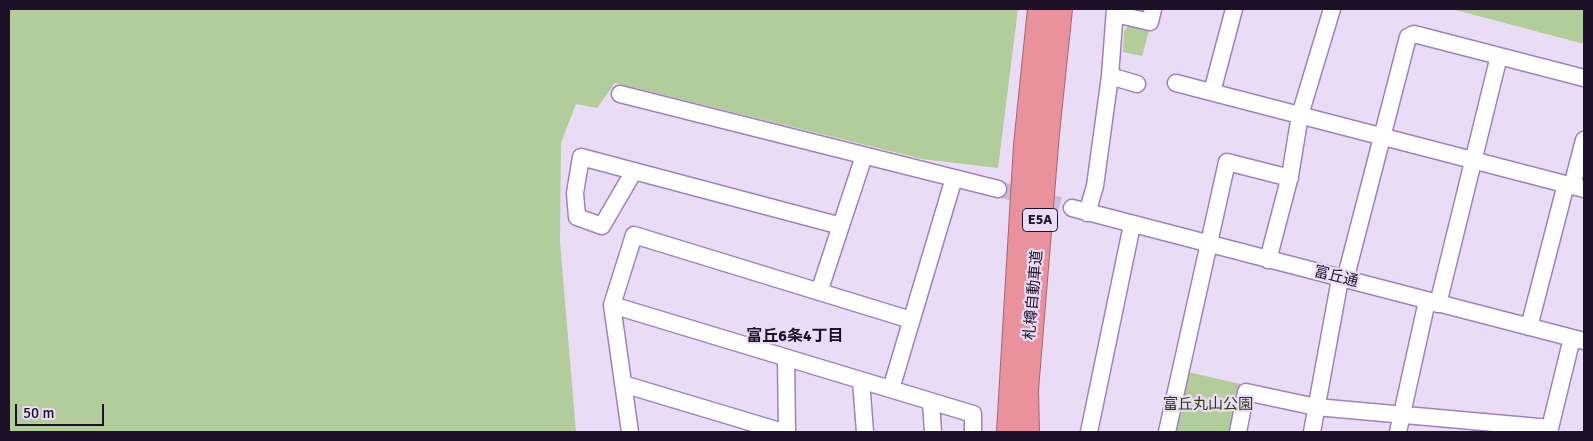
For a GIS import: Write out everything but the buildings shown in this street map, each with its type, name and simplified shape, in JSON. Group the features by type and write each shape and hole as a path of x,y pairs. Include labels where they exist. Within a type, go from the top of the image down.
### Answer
{"highway":[{"name":"札樽自動車道","path":"1009,432 1026,144 1040,9"},
{"name":"札樽自動車道","path":"1027,432 1026,390 1047,133 1060,9"}],"street":[{"path":"1137,84 1110,76 1115,11 1150,22 1153,9"},
{"path":"1212,92 1234,9"},
{"path":"1268,260 1290,178 1300,115 1332,9"},
{"path":"1312,432 1342,279 1408,37 1414,34 1584,78"},
{"path":"1398,432 1473,160 1499,56"},
{"name":"富丘通","path":"1110,76 1095,186 1080,211 1578,339"},
{"path":"1176,83 1574,186"},
{"path":"620,94 998,190"},
{"path":"1528,326 1574,186 1584,140"},
{"path":"819,292 864,156"},
{"path":"1167,432 1226,162 1290,178"},
{"path":"634,172 841,226"},
{"path":"891,389 954,178"},
{"path":"1090,432 1132,225"},
{"path":"630,432 612,306 634,235 911,320"},
{"path":"612,306 973,414 974,432"},
{"path":"1238,432 1246,392 1316,407 1478,427 1550,430 1578,339"},
{"path":"623,384 785,432 786,358"},
{"path":"861,381 865,432"},
{"path":"931,402 933,432"}],"green space":[{"path":"9,9 1018,9 998,168 922,159 615,83 597,108 576,104 561,143 560,242 576,432 9,432"},
{"path":"1452,9 1584,9 1584,44"},
{"path":"1129,25 1149,31 1142,56 1123,52 1124,31"},
{"name":"富丘丸山公園","path":"1188,372 1240,384 1230,432 1175,432"}],"tunnel":[{"path":"998,189 1072,208"}],"district":[{"name":"富丘6条4丁目","path":"795,337"}]}
